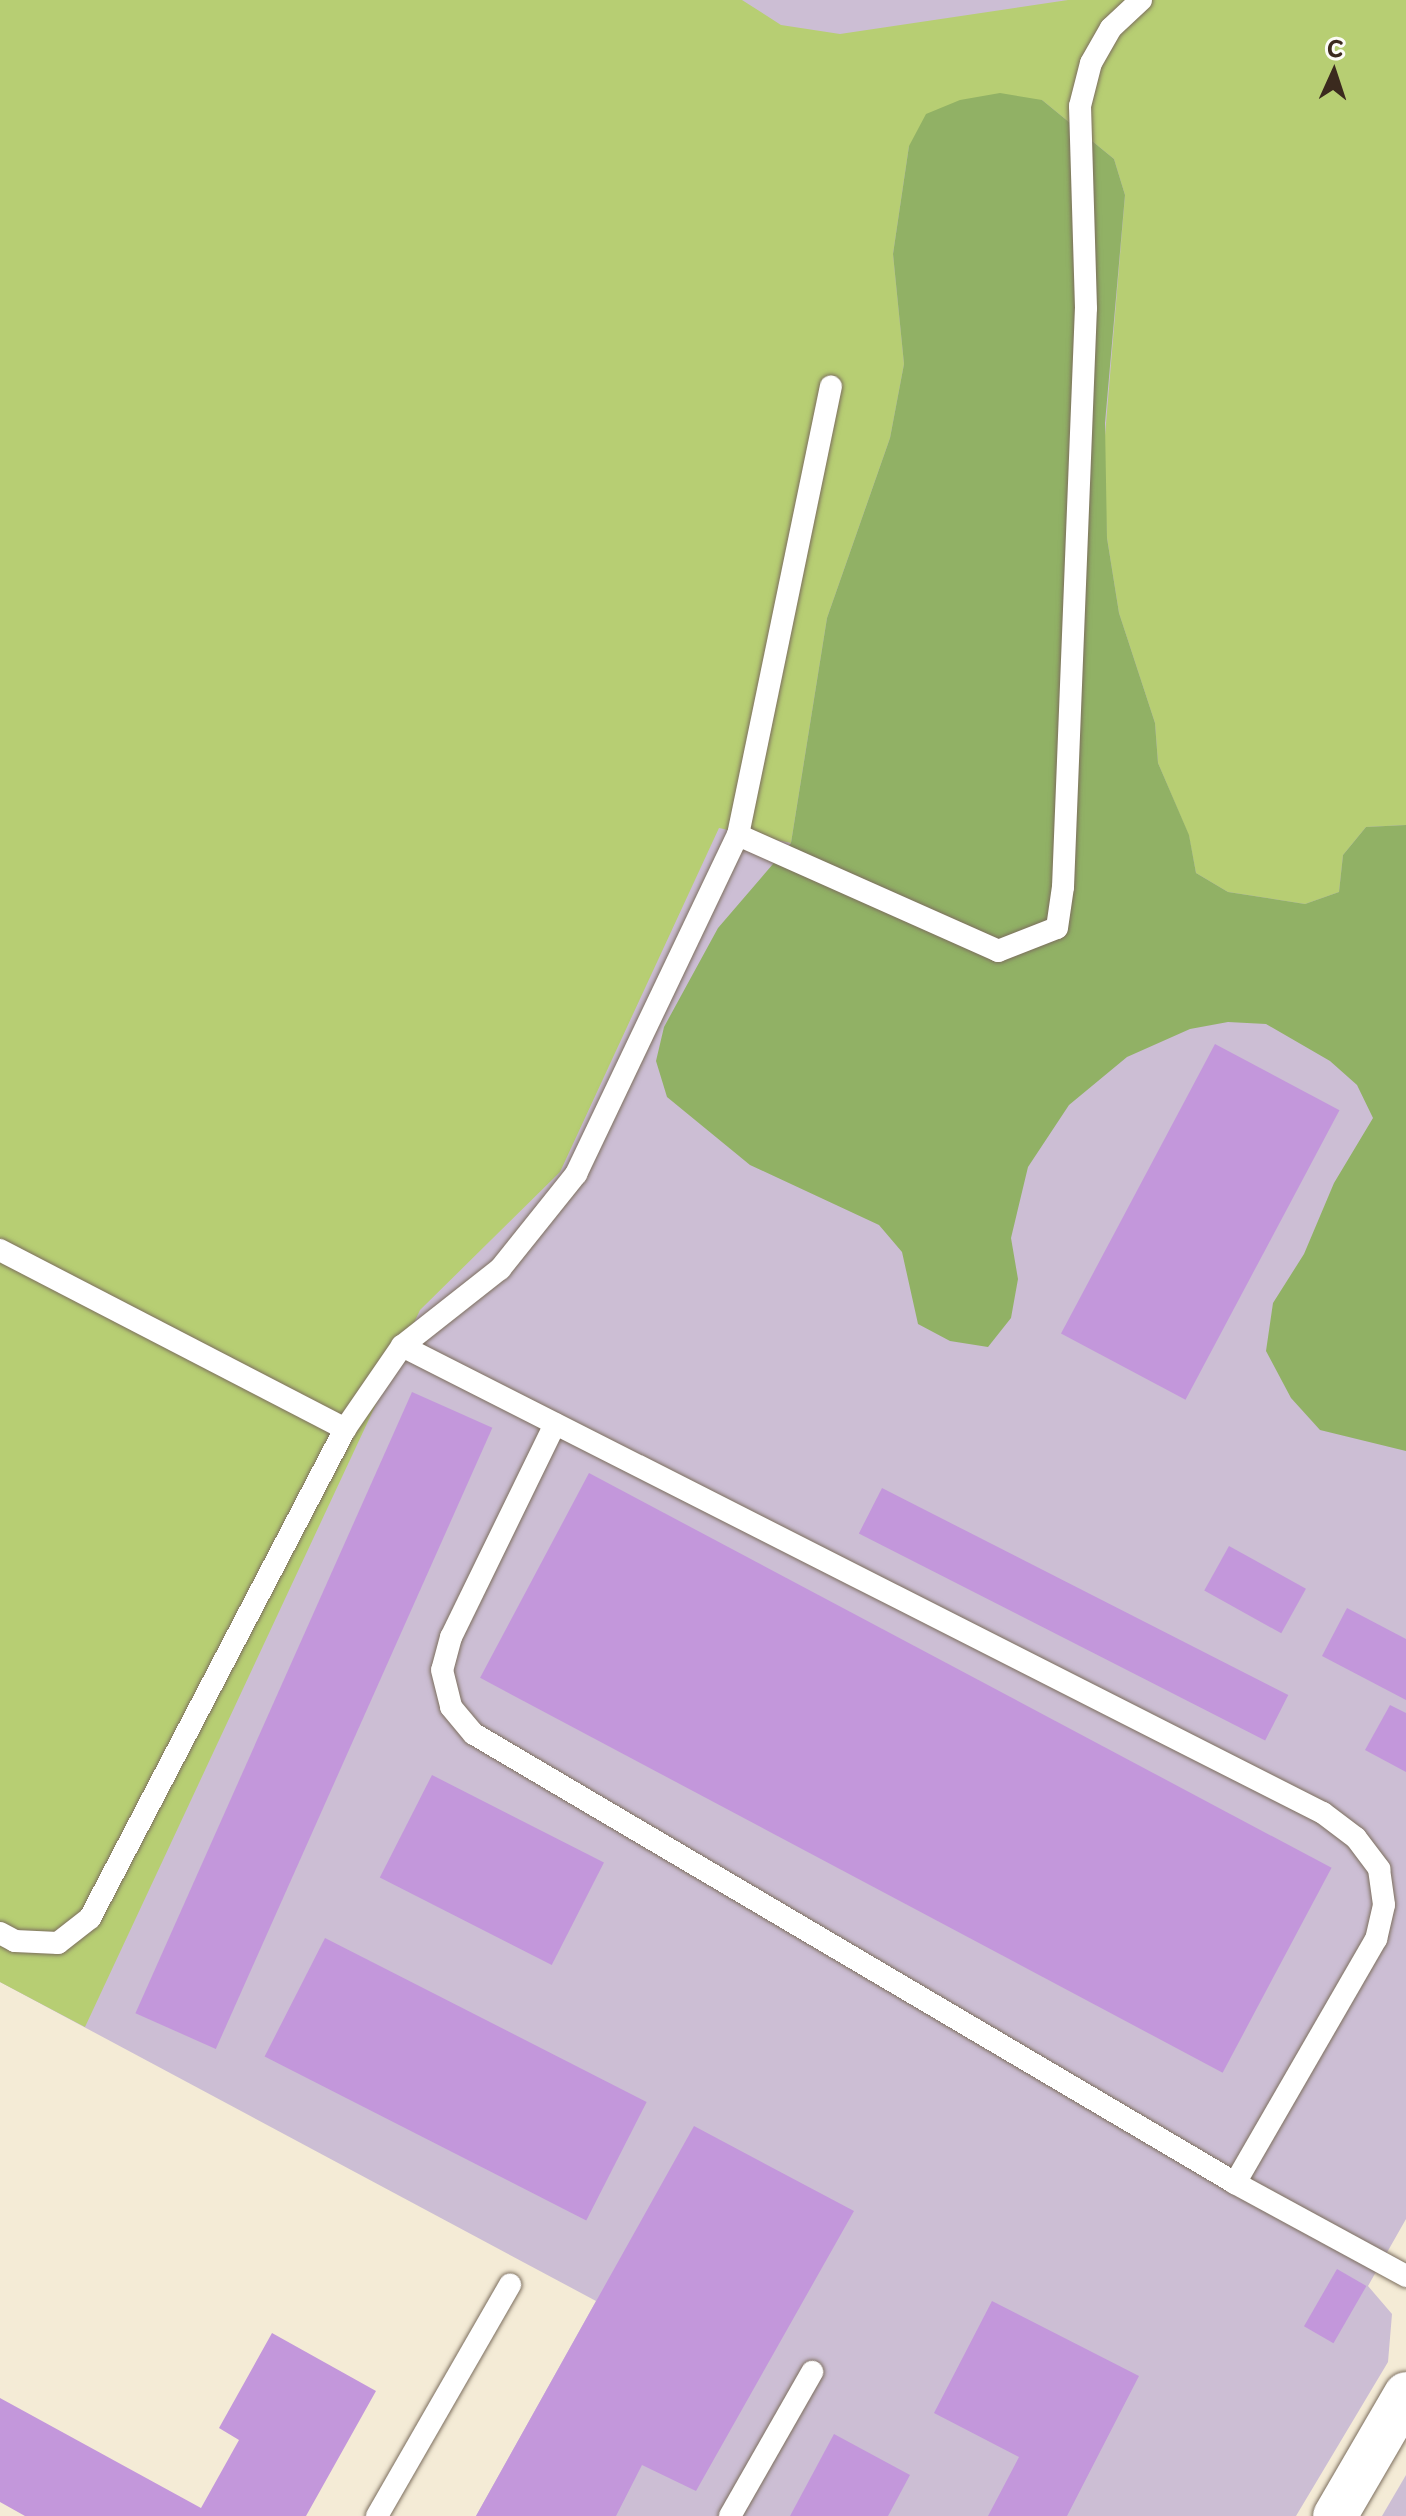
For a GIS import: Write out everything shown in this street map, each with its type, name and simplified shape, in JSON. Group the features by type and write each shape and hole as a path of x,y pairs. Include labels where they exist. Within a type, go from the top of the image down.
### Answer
{"street":[{"path":"1335,2516 1406,2394"}],"lane":[{"path":"738,835 998,951 1057,928 1063,887 1086,308 1080,106 1091,63 1111,28 1141,0"},
{"path":"0,1933 15,1941 58,1943 90,1918 345,1429 402,1346 500,1269 576,1174 738,835 831,387"},
{"path":"0,1250 345,1429"},
{"path":"402,1346 1323,1813 1356,1838 1379,1869 1384,1905 1376,1939 1235,2183"},
{"path":"555,1424 451,1637 442,1670 451,1707 474,1734 1235,2183 1406,2276"},
{"path":"377,2516 510,2285"},
{"path":"730,2516 812,2372"}],"shaded area":[{"path":"0,0 1406,0 1406,2219 1368,2286 1392,2314 1388,2362 1296,2516 476,2516 596,2301 0,1982"},
{"path":"1406,2475 1406,2516 1382,2516"}],"green space":[{"path":"0,0 742,0 781,25 840,34 1068,0 1406,0 1406,825 1366,827 1343,855 1339,892 1305,904 1228,892 1196,873 1189,836 1158,763 1155,723 1119,613 1107,538 1103,460 1125,195 1114,159 1042,100 909,146 893,254 904,364 890,438 827,618 791,843 719,828 560,1172 420,1310 85,2027 0,1982"},
{"path":"1000,93 1042,100 1114,159 1125,195 1105,423 1107,538 1119,613 1155,723 1158,763 1189,835 1196,873 1228,892 1305,904 1339,892 1343,855 1366,827 1406,825 1406,1451 1320,1430 1291,1398 1266,1351 1273,1303 1304,1254 1334,1183 1373,1118 1357,1085 1330,1061 1266,1024 1228,1022 1190,1029 1127,1057 1069,1105 1028,1167 1011,1238 1018,1279 1011,1318 988,1347 950,1341 918,1324 902,1252 879,1225 750,1165 667,1097 656,1061 664,1027 718,928 791,843 827,618 890,438 904,364 893,254 909,146 926,114 960,100"}],"building":[{"path":"1215,1044 1339,1110 1186,1400 1061,1334"},
{"path":"412,1392 492,1428 216,2049 135,2013"},
{"path":"589,1473 1332,1868 1223,2073 480,1678"},
{"path":"882,1488 1288,1695 1265,1740 859,1533"},
{"path":"1229,1546 1306,1589 1281,1633 1204,1591"},
{"path":"1347,1608 1406,1639 1406,1700 1322,1656"},
{"path":"1390,1705 1406,1713 1406,1772 1365,1750"},
{"path":"432,1775 604,1863 552,1965 380,1877"},
{"path":"325,1938 647,2102 586,2220 265,2057"},
{"path":"694,2126 854,2211 696,2491 642,2465 616,2516 476,2516"},
{"path":"1337,2269 1366,2286 1333,2343 1304,2326"},
{"path":"992,2301 1139,2376 1067,2516 988,2516 1019,2457 934,2413"},
{"path":"272,2333 376,2391 306,2516 25,2516 0,2502 0,2398 201,2508 239,2440 219,2428"},
{"path":"834,2434 910,2475 888,2516 790,2516"}]}
